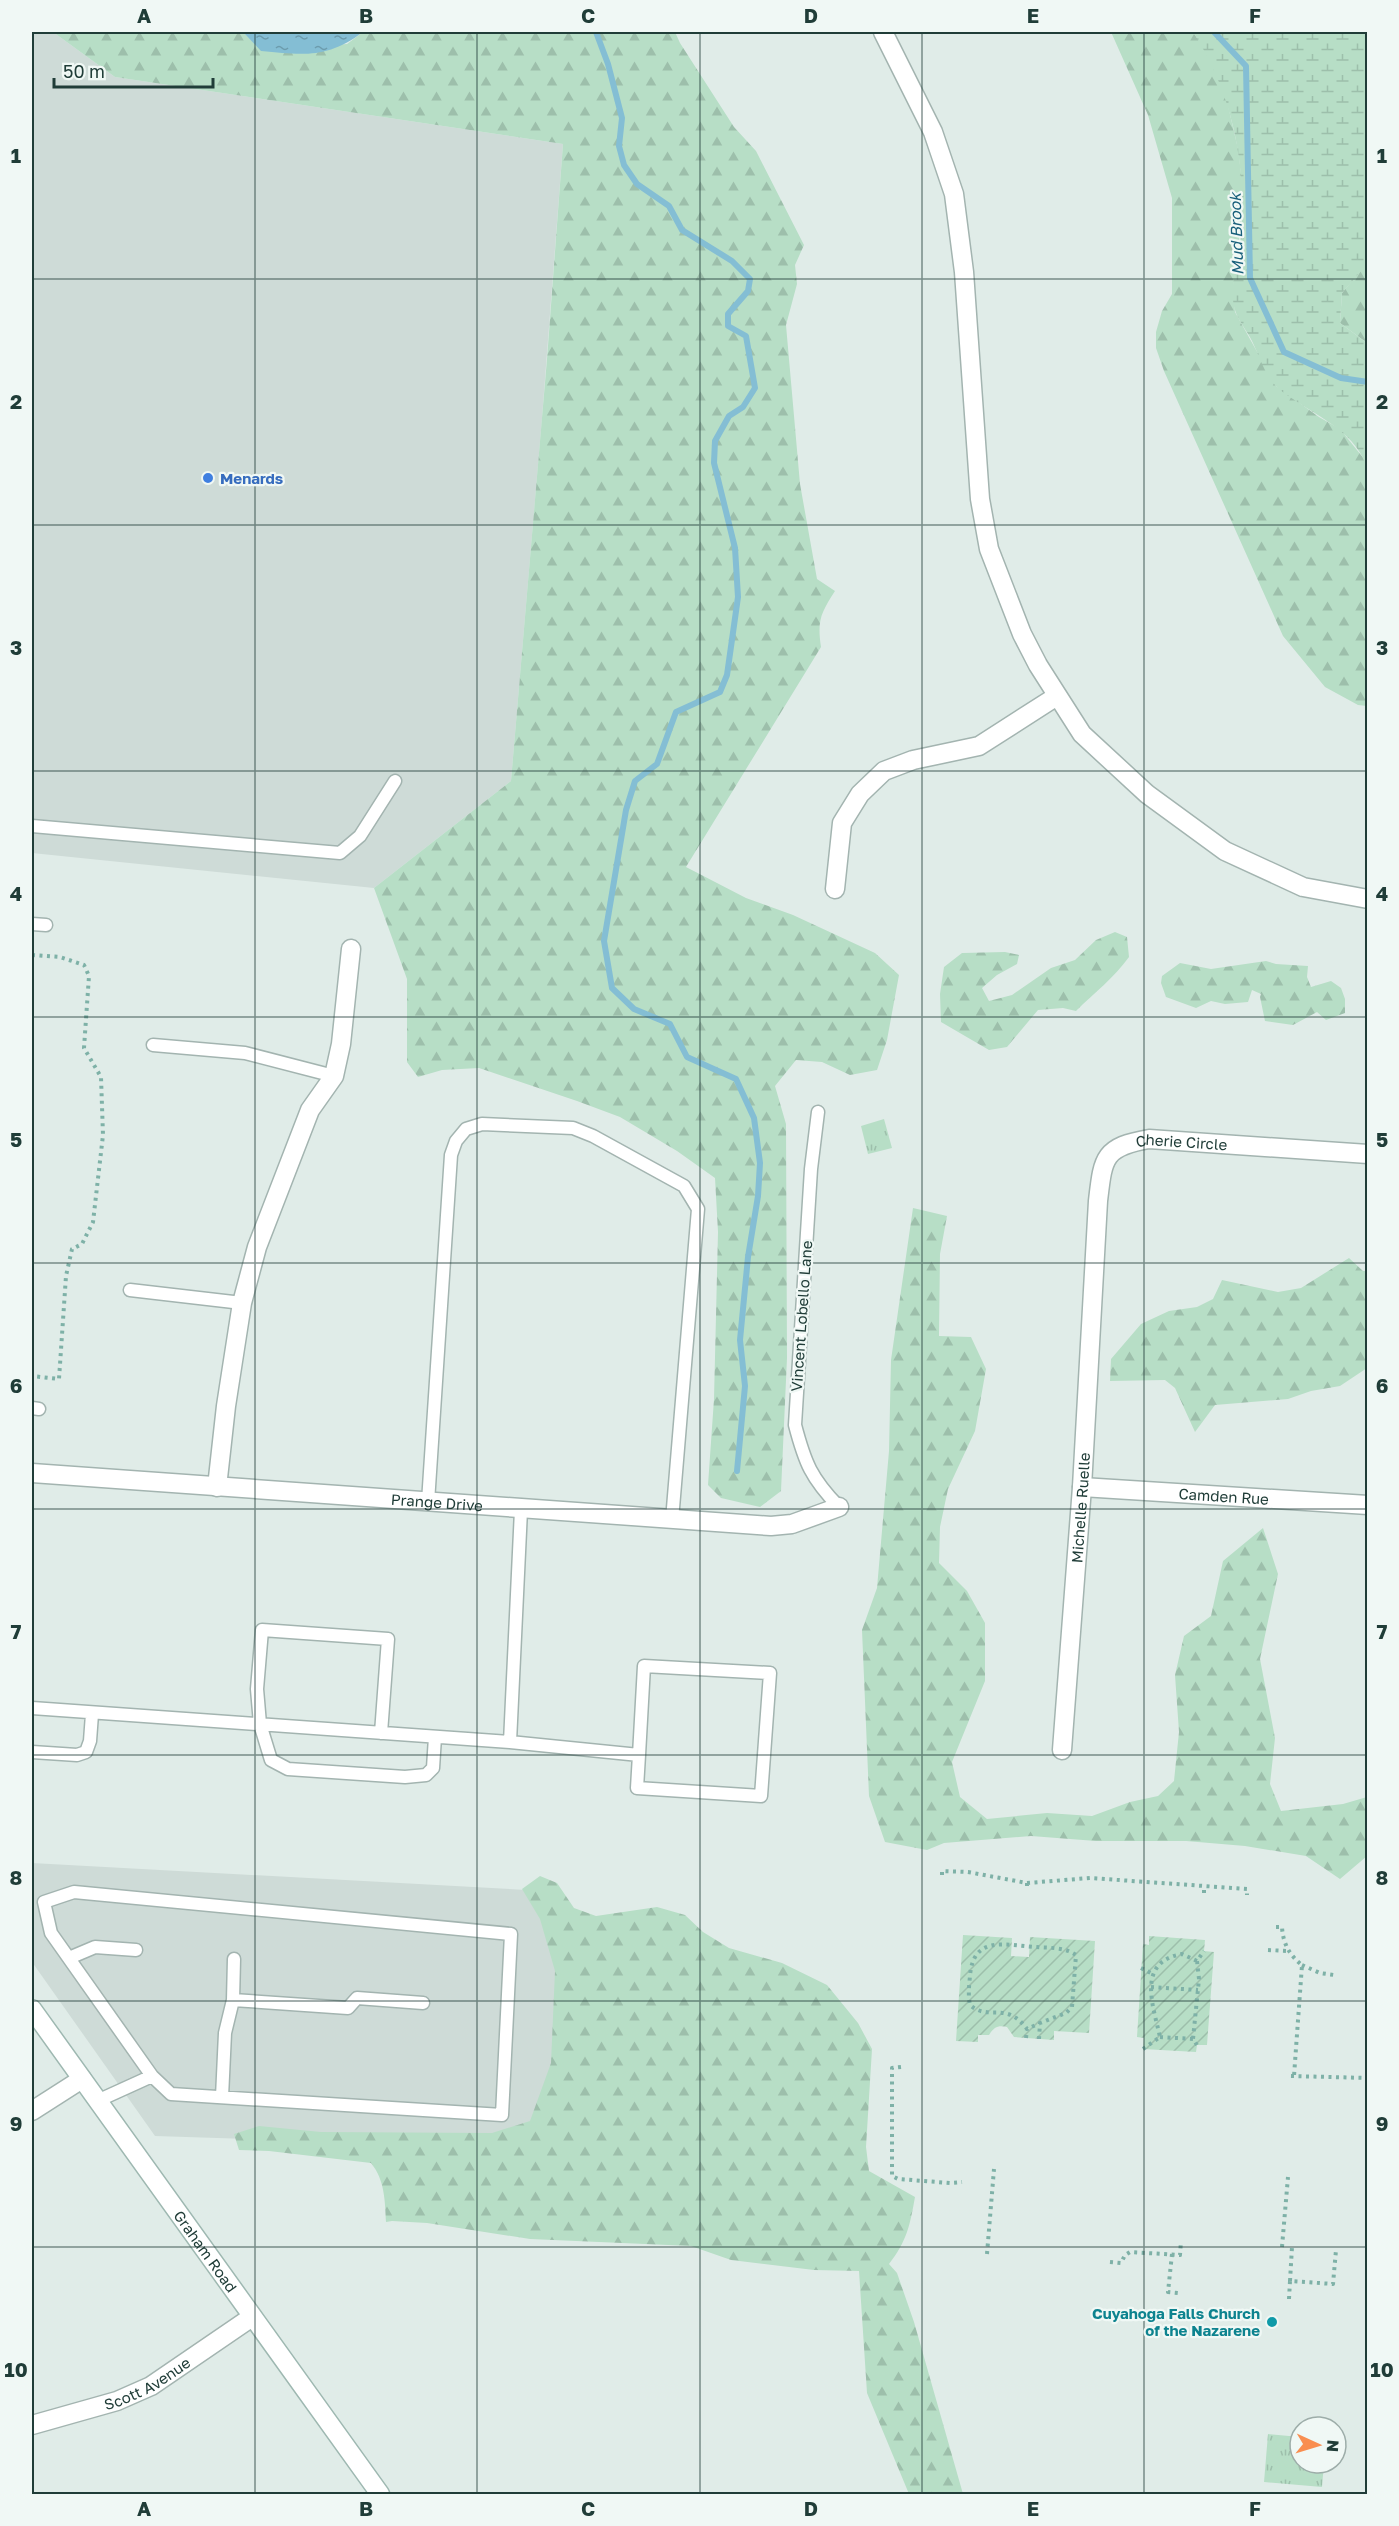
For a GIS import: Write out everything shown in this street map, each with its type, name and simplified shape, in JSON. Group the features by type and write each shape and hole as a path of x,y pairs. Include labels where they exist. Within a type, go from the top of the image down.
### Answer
{"street":[{"path":"883,32 932,130 954,194 964,272 977,484 989,549 1022,634 1057,696 1082,734 1147,794 1225,851 1303,887 1368,899"},
{"path":"835,889 842,824 860,794 884,771 913,760 979,746 1057,696"},
{"path":"217,1486 226,1406 243,1303 257,1246 310,1110 334,1076 341,1044 351,949"},
{"name":"Cherie Circle","path":"1094,1264 1102,1167 1111,1152 1125,1143 1149,1139 1368,1154"},
{"name":"Michelle Ruelle","path":"1062,1750 1082,1487 1094,1264"},
{"name":"Prange Drive","path":"32,1473 521,1510 771,1526 792,1524 839,1507"},
{"name":"Camden Rue","path":"1082,1487 1204,1497 1368,1505"},
{"name":"Graham Road","path":"32,2009 380,2494"},
{"path":"32,2111 82,2079"},
{"name":"Scott Avenue","path":"32,2425 117,2401 151,2386 252,2317"}],"lane":[{"path":"32,826 340,853 360,836 395,781"},
{"path":"32,924 46,925"},
{"path":"153,1045 245,1053 334,1076"},
{"name":"Vincent Lobello Lane","path":"818,1112 811,1169 795,1425 803,1456 812,1477 839,1507"},
{"path":"428,1502 451,1155 456,1141 466,1129 482,1124 573,1128 593,1136 684,1186 698,1209 672,1520"},
{"path":"130,1290 243,1303"},
{"path":"510,1742 521,1510"},
{"path":"381,1733 388,1639 262,1630 257,1689 260,1724 271,1760 288,1769 405,1777 426,1775 433,1768 435,1737"},
{"path":"645,1666 770,1672 761,1796 637,1788 639,1755 645,1666"},
{"path":"32,1708 510,1742 639,1755"},
{"path":"32,1752 77,1755 86,1752 90,1741 92,1714"},
{"path":"74,1892 511,1934 502,2115 171,2094 152,2076 69,1958 51,1933 44,1902 74,1892"},
{"path":"69,1958 95,1947 136,1950"},
{"path":"222,2097 225,2033 232,2000 234,1959"},
{"path":"232,2000 348,2008 357,1998 423,2002"},
{"path":"98,2101 152,2076"}],"path":[{"path":"32,955 72,960 84,965 89,976 84,1048 101,1077 103,1135 93,1222 82,1244 72,1249 66,1276 60,1378 32,1376"},
{"path":"942,1875 942,1871 968,1872 1027,1883 1090,1878 1247,1888 1247,1895"},
{"path":"1027,1883 1027,1889"},
{"path":"1204,1886 1204,1893"},
{"path":"1276,1926 1282,1927 1288,1951 1302,1965 1334,1975"},
{"path":"1026,2038 1027,2029 1018,2018 1009,2013 976,2010 970,2005 973,1958 987,1946 1060,1949 1076,1955 1072,2007 1066,2013 1027,2029"},
{"path":"1269,1950 1288,1951"},
{"path":"1197,2045 1193,2039 1198,1990 1197,1961 1204,1951"},
{"path":"1160,2037 1151,1987 1153,1974 1163,1960 1173,1956 1182,1954 1197,1961"},
{"path":"1302,1965 1293,2076 1368,2078"},
{"path":"1141,1968 1153,1974"},
{"path":"1151,1987 1198,1990"},
{"path":"1039,2039 1040,2023"},
{"path":"1143,2049 1160,2037 1193,2039"},
{"path":"901,2067 892,2068 892,2176 898,2179 962,2182"},
{"path":"987,2254 994,2169"},
{"path":"1282,2247 1288,2177"},
{"path":"1110,2262 1121,2263 1125,2255 1130,2252 1180,2254 1181,2241"},
{"path":"1288,2299 1293,2247"},
{"path":"1290,2281 1333,2284 1336,2250"},
{"path":"1172,2254 1168,2292 1178,2293"}],"shaded area":[{"path":"32,32 53,32 115,77 563,144 511,781 374,888 32,853"},
{"path":"32,1863 563,1892 550,2149 155,2136 32,1962"}],"green space":[{"path":"53,32 243,32 261,50 347,44 363,32 675,32 734,127 756,151 804,245 795,265 797,284 786,325 800,484 817,579 835,591 821,617 821,647 686,867 746,898 793,915 875,953 899,975 887,1040 877,1070 850,1075 822,1062 796,1060 775,1086 786,1124 787,1358 781,1491 760,1507 721,1498 708,1485 714,1399 718,1232 715,1178 677,1151 620,1117 577,1101 479,1068 442,1070 418,1077 407,1062 407,979 374,888 511,781 563,144 115,77"},
{"path":"1111,32 1193,32 1210,57 1226,97 1238,149 1242,181 1242,215 1233,290 1235,312 1276,386 1340,429 1365,460 1368,469 1367,706 1358,705 1325,687 1283,636 1164,371 1156,348 1156,332 1162,311 1172,294 1172,198 1148,115"},
{"path":"1193,32 1367,32 1367,258 1366,265 1342,293 1340,323 1367,343 1367,469 1362,457 1347,436 1275,385 1236,313 1233,285 1241,236 1242,209 1239,156 1227,104 1218,79"},
{"path":"1367,258 1367,343 1340,323 1342,293 1365,265"},
{"path":"1115,932 1127,937 1129,957 1117,972 1076,1011 1063,1008 1038,1010 1007,1047 989,1050 941,1022 940,994 944,967 962,953 1005,952 1019,955 1017,964 997,975 982,988 989,1001 1012,995 1051,968 1075,960 1096,940"},
{"path":"1266,961 1308,966 1307,977 1311,987 1331,981 1341,988 1345,999 1345,1013 1326,1020 1317,1012 1293,1025 1265,1021 1261,994 1252,990 1248,1002 1225,1004 1211,1001 1196,1008 1166,997 1161,983 1162,976 1180,963 1211,969"},
{"path":"884,1119 892,1148 868,1154 861,1126"},
{"path":"913,1208 947,1216 940,1254 939,1336 971,1337 986,1369 975,1431 948,1489 940,1527 939,1563 967,1591 985,1623 985,1681 952,1762 960,1797 987,1819 1047,1813 1092,1816 1130,1802 1158,1796 1174,1781 1179,1732 1175,1675 1184,1636 1211,1616 1223,1561 1263,1528 1278,1574 1260,1659 1275,1738 1270,1784 1281,1811 1343,1804 1367,1797 1367,1856 1340,1879 1306,1856 1245,1846 1186,1841 1096,1841 1031,1836 944,1843 927,1850 885,1842 869,1796 862,1630 877,1588 889,1451 891,1360"},
{"path":"1349,1258 1363,1271 1367,1271 1367,1368 1340,1386 1311,1391 1288,1399 1215,1405 1195,1432 1175,1388 1165,1380 1110,1381 1111,1359 1141,1324 1169,1311 1197,1307 1213,1299 1222,1280 1278,1292 1301,1288"},
{"path":"540,1876 557,1883 574,1908 596,1916 657,1907 685,1915 703,1932 729,1948 782,1963 827,1985 858,2023 872,2049 866,2147 869,2171 915,2197 907,2232 889,2264 897,2273 914,2322 963,2494 909,2494 867,2393 859,2271 814,2270 731,2260 691,2246 530,2239 427,2223 386,2222 382,2184 371,2163 269,2151 239,2150 234,2134 259,2126 321,2132 492,2133 530,2121 551,2063 555,1971 540,1919 522,1889"},
{"path":"963,1935 1012,1938 1011,1956 1029,1957 1030,1937 1095,1941 1089,2033 1054,2031 1054,2040 1014,2037 1007,2027 1001,2026 996,2027 989,2035 978,2035 978,2042 956,2041"},
{"path":"1149,1936 1205,1940 1204,1951 1214,1952 1207,2045 1197,2045 1196,2052 1143,2049 1144,2038 1137,2037 1143,1944 1149,1945"},
{"path":"1268,2434 1288,2436 1288,2475 1323,2475 1322,2487 1264,2482"}],"water":[{"path":"243,32 363,32 350,41 326,51 290,54 261,51"}],"waterway":[{"path":"596,32 608,64 622,118 619,146 624,165 637,184 669,206 682,230 732,261 750,279 748,291 728,314 728,326 746,336 755,388 743,407 729,416 715,441 714,463 735,548 738,597 727,675 720,692 676,712 657,764 635,781 626,810 604,941 612,988 634,1009 670,1024 687,1057 736,1079 754,1118 760,1163 740,1340 745,1386 737,1471"},
{"name":"Mud Brook","path":"1214,32 1246,66 1250,278 1284,352 1341,378 1368,382"}],"place":[{"name":"Menards","path":"208,478"},
{"name":"Cuyahoga Falls Church of the Nazarene","path":"1272,2322"}]}
